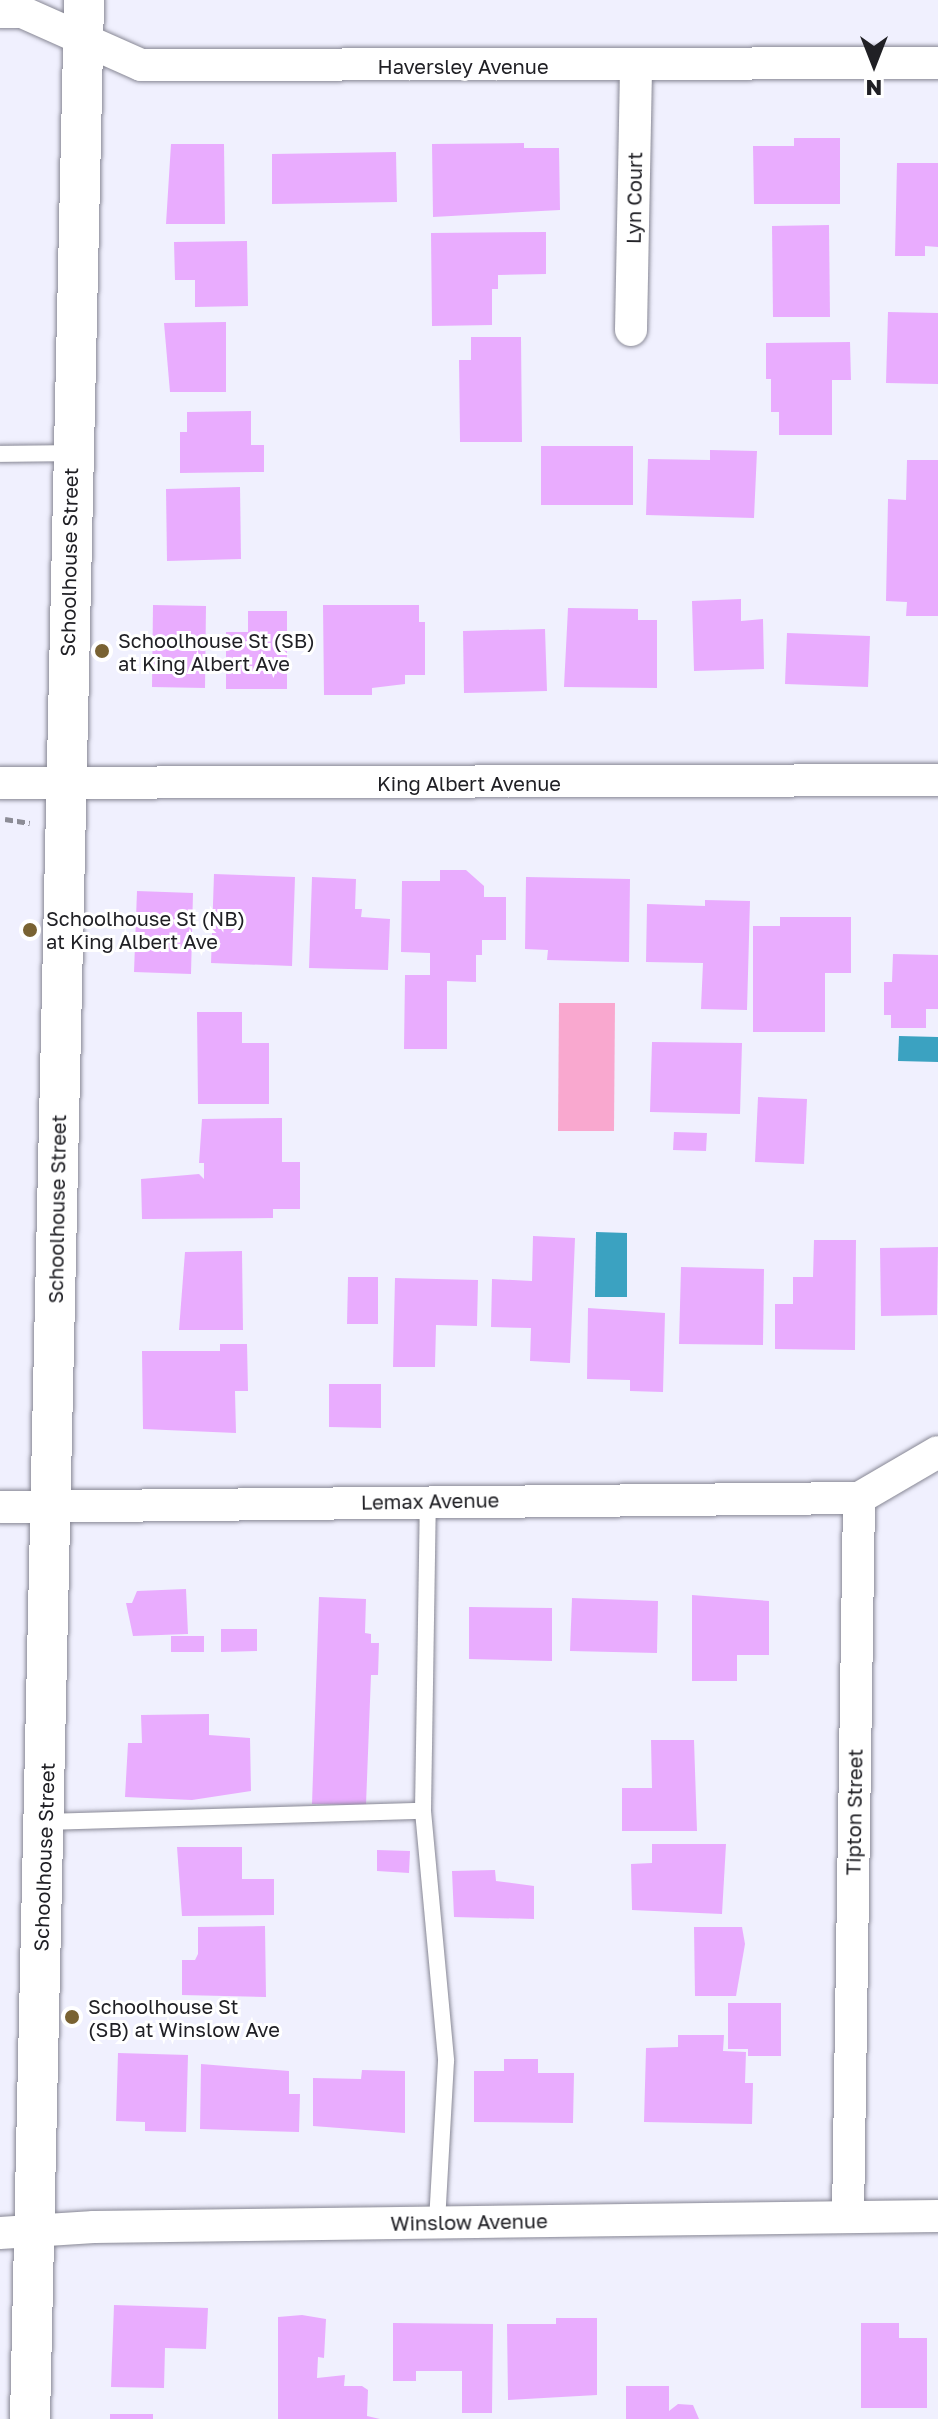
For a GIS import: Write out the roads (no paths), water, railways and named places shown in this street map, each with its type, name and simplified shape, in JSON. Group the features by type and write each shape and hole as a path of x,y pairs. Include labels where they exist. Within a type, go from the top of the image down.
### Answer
{"street":[{"name":"Schoolhouse Street","path":"30,2419 17,2231 45,1822 53,1507 63,784 84,0"},
{"name":"Haversley Avenue","path":"0,12 22,12 141,65 938,63"},
{"name":"Lyn Court","path":"631,330 636,66"},
{"name":"King Albert Avenue","path":"0,783 938,780"},
{"path":"859,1498 938,1452"},
{"name":"Lemax Avenue","path":"0,1507 859,1498"},
{"name":"Tipton Street","path":"848,2217 859,1498"},
{"name":"Winslow Avenue","path":"17,2231 938,2216"}],"lane":[{"path":"0,454 72,453"},
{"path":"428,1501 423,1811 444,2005 437,2222"},
{"path":"45,1822 423,1811"}],"water":[{"path":"899,1036 938,1037 938,1062 898,1061"},
{"path":"596,1232 627,1233 627,1297 595,1297"}],"place":[{"name":"Schoolhouse St (SB) at King Albert Ave","path":"102,651"},
{"name":"Schoolhouse St (NB) at King Albert Ave","path":"30,930"},
{"name":"Schoolhouse St (SB) at Winslow Ave","path":"72,2017"}]}
